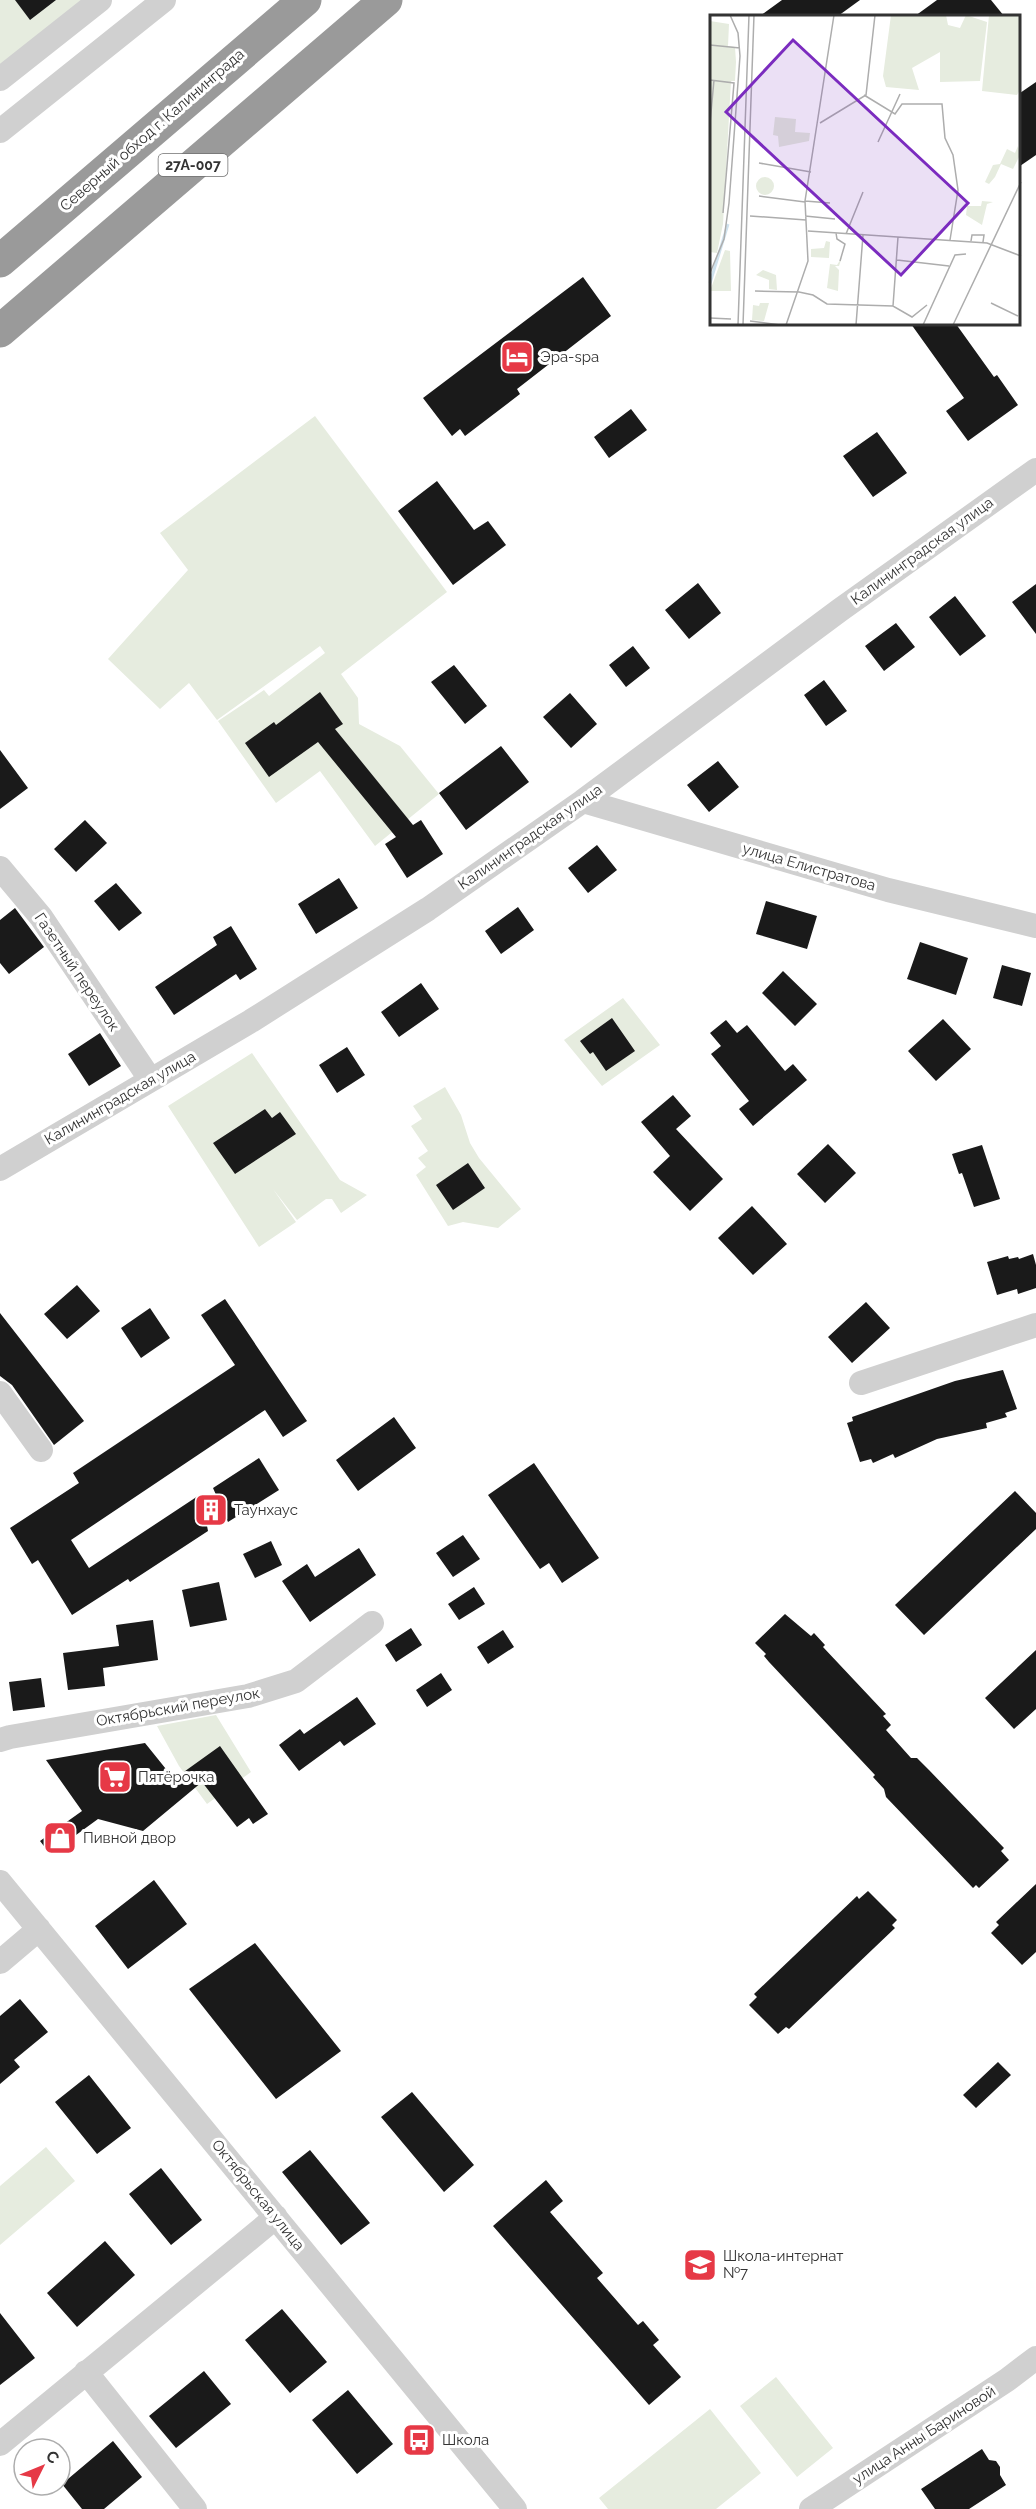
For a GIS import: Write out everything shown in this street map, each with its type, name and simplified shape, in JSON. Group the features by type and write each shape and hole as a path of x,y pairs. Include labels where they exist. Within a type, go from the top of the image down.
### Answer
{"highway":[{"name":"Северный обход г. Калининграда","path":"0,261 305,0"},
{"name":"27А-007","path":"0,331 386,0"}],"street":[{"path":"0,79 100,0"},
{"path":"0,131 164,0"},
{"name":"Калининградская улица","path":"0,1169 251,1021 428,909 583,801 840,610 1036,470"},
{"name":"улица Елистратова","path":"583,801 888,890 1036,926"},
{"name":"Газетный переулок","path":"0,868 41,917 150,1079"},
{"path":"861,1383 1036,1325"},
{"path":"0,1393 41,1450"},
{"name":"Октябрьский переулок","path":"0,1740 248,1696 296,1681 372,1623"},
{"name":"Октябрьская улица","path":"0,1882 515,2509"},
{"path":"0,1962 39,1929"},
{"path":"0,2444 276,2217"},
{"name":"улица Анны Бариновой","path":"811,2509 1007,2380 1036,2358"},
{"path":"87,2372 195,2509"}],"shaded area":[{"path":"0,0 86,0 0,68"},
{"path":"315,416 447,592 341,674 358,698 359,724 400,746 439,794 375,846 320,771 276,803 218,721 264,690 269,696 325,653 320,646 217,720 189,683 160,709 108,659 188,570 160,533"},
{"path":"623,998 660,1045 602,1086 564,1040"},
{"path":"252,1053 340,1180 367,1195 341,1213 332,1199 326,1199 297,1220 273,1189 296,1222 259,1247 168,1106"},
{"path":"445,1087 461,1115 470,1143 479,1158 521,1209 498,1228 463,1222 448,1226 416,1175 426,1167 418,1158 428,1151 411,1126 422,1119 413,1106"},
{"path":"216,1715 251,1772 207,1804 179,1766 157,1726"},
{"path":"46,2147 75,2181 0,2245 0,2186"},
{"path":"776,2377 833,2448 797,2477 740,2406"},
{"path":"710,2409 761,2473 716,2509 608,2509 599,2498"}],"building":[{"path":"15,0 56,0 30,20"},
{"path":"782,0 860,0 839,15 761,15"},
{"path":"937,0 991,0 1003,15 916,15"},
{"path":"1036,82 1036,155 1021,165 1021,92"},
{"name":"Эра-spa","path":"583,277 611,316 517,389 520,394 465,436 460,429 452,436 423,398"},
{"path":"912,326 957,326 994,377 997,375 1018,405 968,441 946,411 964,398"},
{"path":"631,409 647,430 609,458 594,437"},
{"path":"877,432 907,473 873,497 843,456"},
{"path":"437,481 474,530 488,521 506,545 453,585 398,511"},
{"path":"698,583 721,613 689,639 665,610"},
{"path":"1036,584 1036,634 1012,602"},
{"path":"955,596 986,636 960,656 929,617"},
{"path":"896,623 915,647 884,671 865,646"},
{"path":"633,646 650,668 626,687 609,665"},
{"path":"454,665 487,706 465,724 431,682"},
{"path":"824,680 847,711 826,726 804,695"},
{"path":"320,692 343,724 335,729 413,825 421,820 443,854 407,878 385,844 396,837 318,742 269,777 245,743 274,722 276,725"},
{"path":"570,693 597,724 571,748 543,717"},
{"path":"501,746 529,782 466,830 439,793"},
{"path":"0,750 28,788 0,809"},
{"path":"718,761 739,787 709,812 687,785"},
{"path":"85,820 107,843 76,872 54,849"},
{"path":"597,845 617,870 588,893 568,868"},
{"path":"339,878 358,908 316,934 298,904"},
{"path":"116,883 142,913 119,931 94,901"},
{"path":"766,901 817,916 807,949 756,934"},
{"path":"518,907 534,930 501,954 485,931"},
{"path":"15,908 44,947 9,974 0,963 0,920"},
{"path":"231,926 257,969 240,980 236,974 174,1015 155,987 217,945 213,937"},
{"path":"920,942 968,958 956,995 907,979"},
{"path":"1002,965 1031,973 1022,1006 993,998"},
{"path":"783,971 817,1004 795,1026 762,993"},
{"path":"421,983 439,1009 399,1037 381,1012"},
{"path":"612,1018 635,1051 606,1071 593,1052 590,1054 580,1041"},
{"path":"943,1019 971,1049 936,1081 908,1051"},
{"path":"726,1020 737,1033 747,1025 785,1071 793,1064 807,1080 753,1126 739,1109 749,1101 711,1054 721,1046 710,1033"},
{"path":"100,1033 121,1066 89,1086 68,1054"},
{"path":"347,1047 365,1075 337,1093 319,1065"},
{"path":"673,1095 691,1116 676,1129 723,1179 690,1211 653,1172 670,1156 641,1122"},
{"path":"265,1109 272,1118 280,1112 296,1134 235,1174 213,1143"},
{"path":"828,1144 856,1173 825,1203 797,1174"},
{"path":"982,1145 1000,1199 974,1207 962,1173 959,1174 952,1154"},
{"path":"468,1163 485,1188 453,1210 436,1185"},
{"path":"752,1206 787,1244 753,1275 718,1238"},
{"path":"1033,1254 1036,1265 1036,1288 1018,1294 1017,1289 997,1295 987,1262 1008,1256 1009,1259 1018,1257 1019,1259"},
{"path":"77,1285 100,1311 67,1339 44,1314"},
{"path":"225,1299 307,1421 283,1437 265,1410 71,1540 89,1568 201,1494 208,1531 130,1582 128,1579 72,1615 38,1560 32,1564 10,1528 79,1483 73,1473 235,1365 201,1315"},
{"path":"866,1302 890,1328 852,1363 828,1337"},
{"path":"150,1308 170,1338 141,1358 121,1328"},
{"path":"0,1313 84,1421 54,1445 12,1385 0,1376"},
{"path":"1003,1370 1017,1409 1005,1413 1007,1417 986,1423 987,1428 937,1439 895,1458 893,1454 873,1463 871,1459 860,1462 847,1423 853,1421 852,1417 955,1381"},
{"path":"394,1417 416,1448 358,1491 336,1460"},
{"path":"259,1458 279,1490 228,1522 213,1488"},
{"path":"534,1463 599,1558 562,1583 549,1563 540,1569 488,1495"},
{"path":"1015,1491 1036,1513 1036,1529 924,1635 895,1605"},
{"path":"463,1535 480,1559 453,1577 436,1553"},
{"path":"271,1541 282,1565 255,1578 243,1554"},
{"path":"359,1548 376,1575 310,1622 282,1581 307,1564 315,1577"},
{"path":"219,1582 227,1620 190,1627 182,1590"},
{"path":"474,1587 485,1604 459,1620 448,1604"},
{"path":"785,1614 811,1636 814,1633 825,1645 823,1647 886,1714 883,1716 891,1725 886,1730 911,1758 917,1758 929,1770 1004,1848 1001,1851 1009,1860 979,1888 976,1885 973,1888 886,1797 884,1789 873,1777 875,1775 764,1656 766,1654 755,1643"},
{"path":"153,1620 158,1660 103,1668 105,1686 68,1690 63,1653 119,1646 116,1625"},
{"path":"411,1628 422,1645 396,1662 385,1645"},
{"path":"503,1630 514,1647 488,1664 477,1647"},
{"path":"1036,1650 1036,1709 1014,1729 985,1698"},
{"path":"441,1673 452,1690 427,1707 416,1690"},
{"path":"41,1678 45,1707 13,1711 9,1682"},
{"path":"357,1697 376,1724 344,1746 340,1741 299,1771 279,1745 300,1729 304,1734"},
{"name":"Пятёрочка","path":"145,1743 174,1779 220,1746 268,1814 253,1824 249,1818 237,1827 202,1782 143,1831 98,1819 50,1854 40,1841 82,1811 46,1760"},
{"path":"154,1880 187,1924 128,1969 95,1926"},
{"path":"1036,1884 1036,1952 1022,1965 991,1933 999,1925 996,1922"},
{"path":"868,1891 897,1920 892,1925 895,1928 789,2029 786,2027 778,2034 749,2005 757,1997 754,1994 857,1896 859,1899"},
{"path":"255,1943 341,2051 276,2099 189,1989"},
{"path":"20,1999 48,2032 14,2060 20,2067 0,2084 0,2016"},
{"path":"998,2062 1011,2075 976,2108 963,2095"},
{"path":"89,2075 131,2128 97,2154 55,2102"},
{"path":"412,2092 474,2165 444,2192 381,2117"},
{"path":"310,2150 370,2223 341,2245 282,2172"},
{"path":"161,2168 202,2220 171,2245 129,2194"},
{"path":"546,2180 563,2201 550,2212 603,2273 597,2278 638,2325 643,2321 659,2340 653,2345 681,2377 649,2405 493,2226"},
{"path":"105,2241 135,2275 77,2327 47,2293"},
{"path":"282,2309 327,2362 290,2393 245,2340"},
{"path":"0,2313 35,2358 0,2385"},
{"path":"204,2371 231,2404 176,2448 149,2416"},
{"path":"348,2390 393,2444 357,2474 312,2420"},
{"path":"113,2441 142,2477 104,2509 82,2509 72,2496 72,2476"},
{"path":"982,2449 989,2460 996,2461 1000,2467 1000,2475 1006,2485 969,2509 935,2509 921,2489"}],"place":[{"name":"Эра-spa","path":"517,357"},
{"name":"Таунхаус","path":"211,1510"},
{"name":"Пятёрочка","path":"115,1777"},
{"name":"Пивной двор","path":"60,1838"},
{"name":"Школа-интернат №7","path":"700,2265"},
{"name":"Школа","path":"419,2440"}]}
